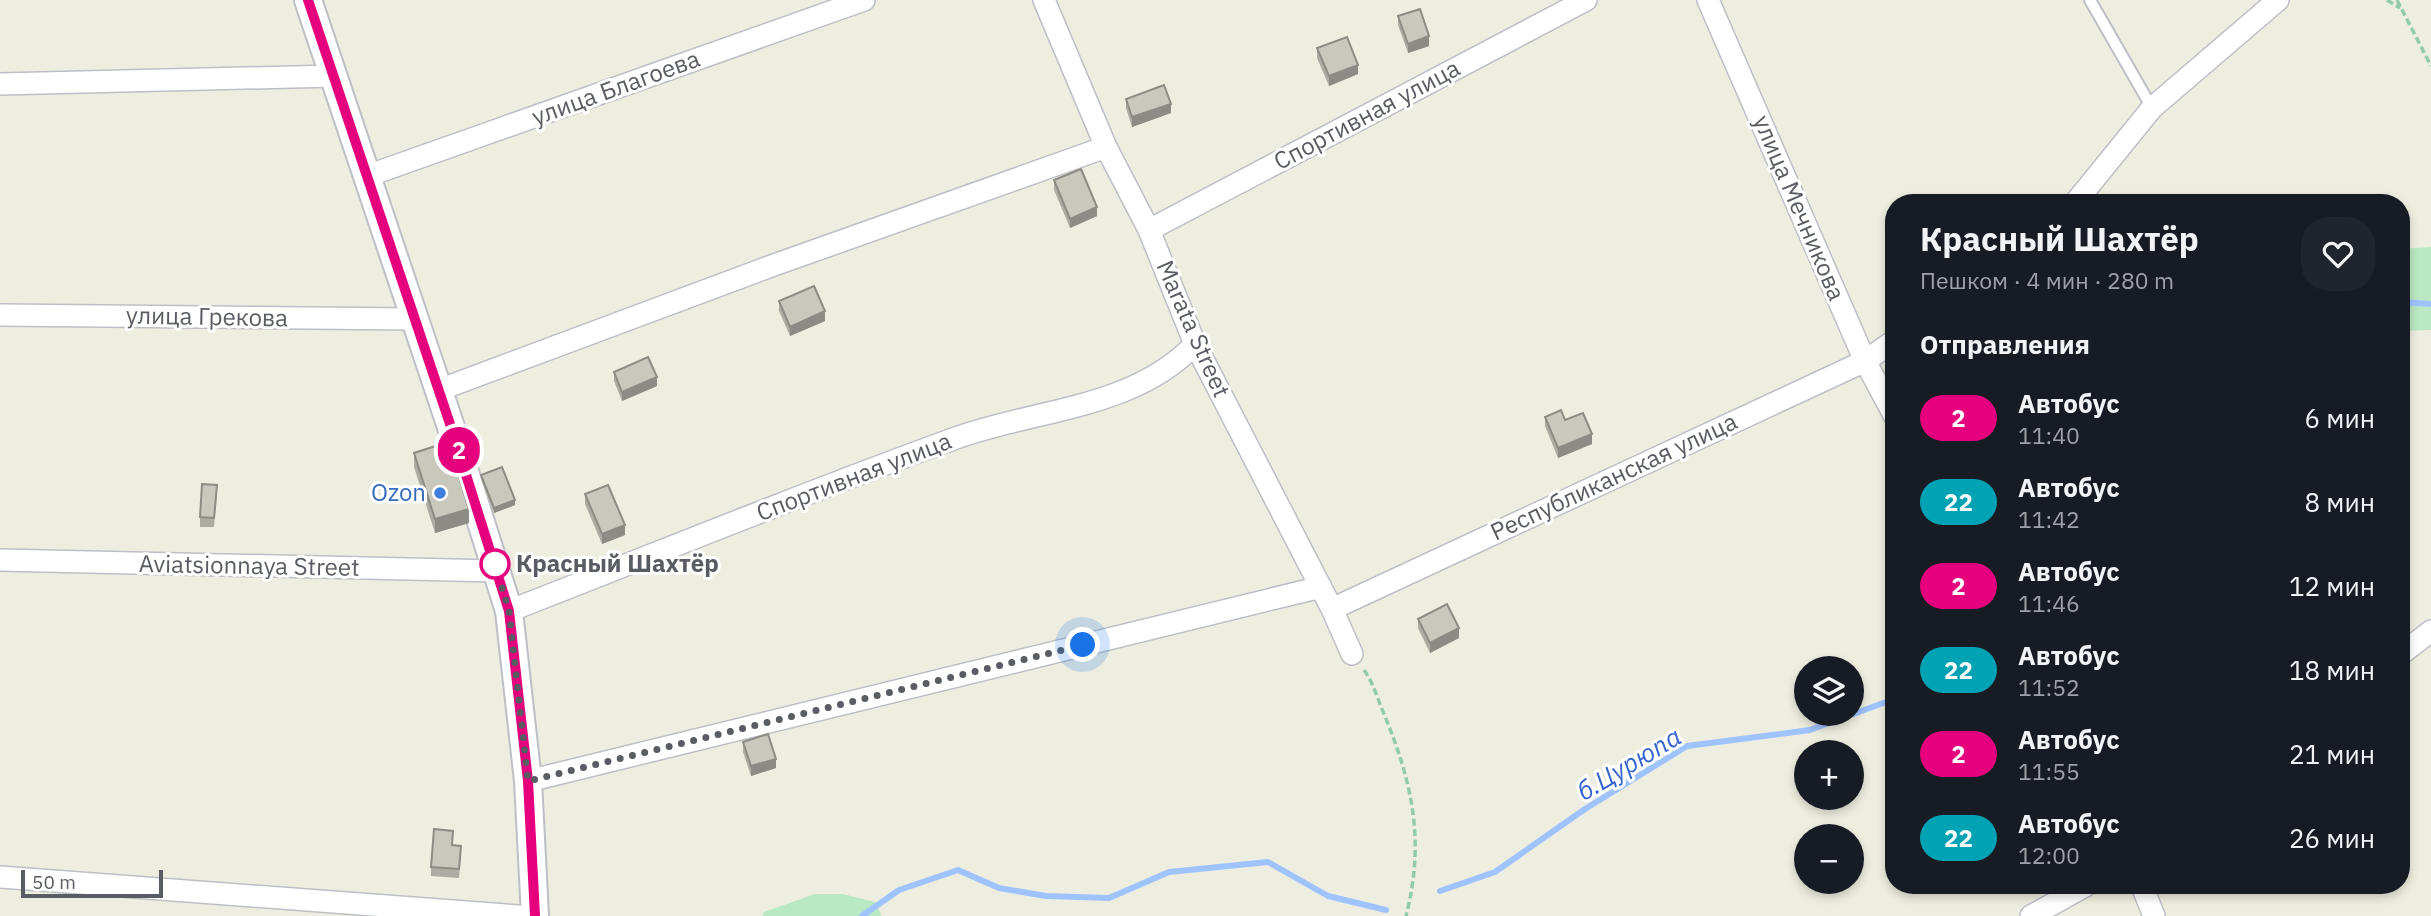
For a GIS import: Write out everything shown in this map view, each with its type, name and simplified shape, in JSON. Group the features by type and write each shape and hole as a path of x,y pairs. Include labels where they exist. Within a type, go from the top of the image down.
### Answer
{"street":[{"path":"308,0 439,390 509,611 528,781 535,916"},
{"name":"улица Благоева","path":"368,176 864,0"},
{"name":"Marata Street","path":"1044,0 1106,147 1149,230 1195,344 1321,587 1352,654"},
{"name":"Спортивная улица","path":"1149,230 1586,0"},
{"name":"улица Мечникова","path":"1708,0 1865,360 1885,398"},
{"path":"2082,194 2152,108 2278,0"},
{"path":"0,84 334,76"},
{"path":"439,390 774,265 1106,147"},
{"name":"улица Грекова","path":"0,315 414,319"},
{"name":"Спортивная улица","path":"509,611 959,437 1095,400 1156,377 1178,362 1195,344"},
{"name":"Республиканская улица","path":"1332,609 1865,360 1885,347"},
{"name":"Aviatsionnaya Street","path":"0,560 497,571"},
{"path":"528,781 1321,587"},
{"path":"2410,647 2431,631"},
{"path":"0,877 519,916"},
{"path":"2031,916 2071,894"},
{"path":"2145,894 2154,916"}],"lane":[{"path":"2090,0 2152,108"}],"path":[{"path":"2387,0 2403,10"},
{"path":"2397,0 2431,66"},
{"path":"1352,654 1367,673 1393,737 1415,810 1415,881 1406,916"}],"green space":[{"path":"2431,247 2431,330 2410,331 2410,248"},
{"path":"815,894 843,894 875,902 882,916 762,916 764,912"}],"building":[{"path":"1420,9 1429,36 1408,44 1398,16"},
{"path":"1347,37 1358,65 1329,76 1317,48"},
{"path":"1164,85 1171,104 1132,117 1126,99"},
{"path":"1081,169 1097,207 1070,219 1054,180"},
{"path":"814,286 825,311 790,327 779,301"},
{"path":"648,357 657,377 622,392 614,372"},
{"path":"1561,410 1565,420 1583,413 1592,434 1558,448 1545,417"},
{"path":"448,442 469,509 435,519 414,453"},
{"path":"502,467 515,500 494,508 481,475"},
{"path":"202,484 217,485 214,518 200,517"},
{"path":"608,485 625,525 602,534 585,494"},
{"path":"1447,604 1459,628 1430,643 1418,619"},
{"path":"768,734 776,759 751,766 743,742"},
{"path":"434,829 453,831 452,845 461,846 459,869 431,867"}],"waterway":[{"name":"б.Цурюпа","path":"2410,303 2431,304"},
{"name":"б.Цурюпа","path":"1440,891 1495,872 1585,809 1687,746 1810,730 1885,702"},
{"name":"б.Цурюпа","path":"862,916 899,890 958,870 999,888 1046,896 1109,898 1169,872 1268,862 1328,896 1386,910"}],"bus line":[{"name":"2","path":"308,0 450,424 509,611 528,781 535,916"}],"place":[{"name":"Ozon","path":"440,493"},
{"name":"Красный Шахтёр","path":"495,564"}],"route":[{"path":"495,564 509,611 528,781 1083,645"}]}
